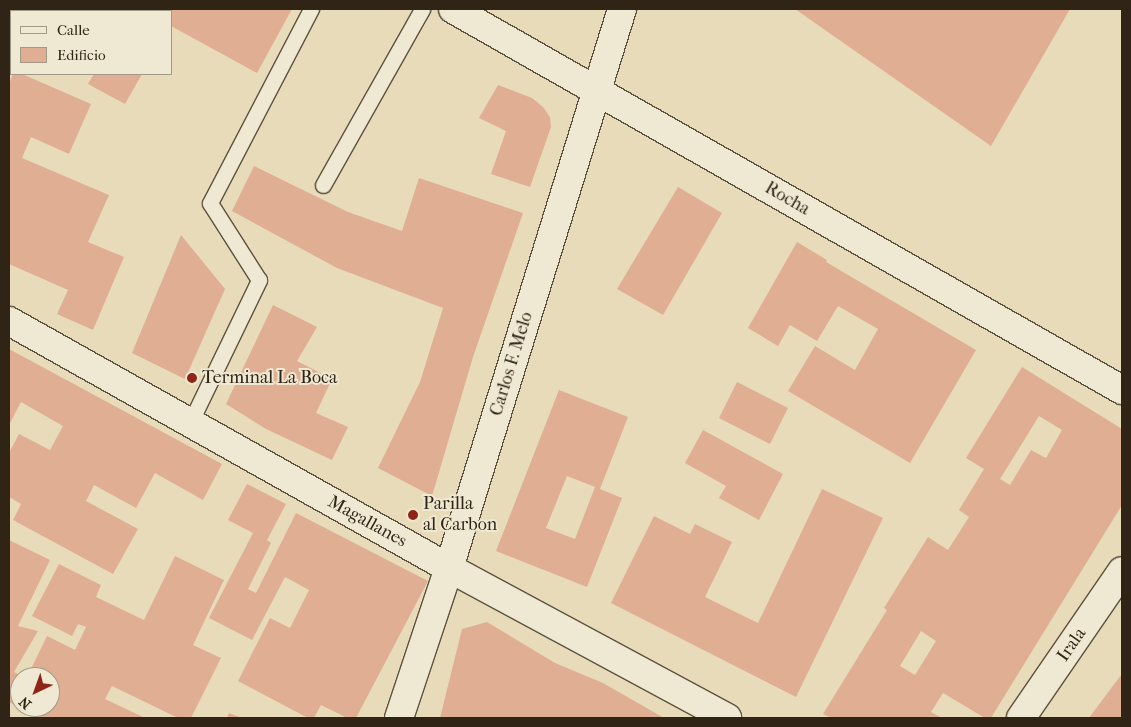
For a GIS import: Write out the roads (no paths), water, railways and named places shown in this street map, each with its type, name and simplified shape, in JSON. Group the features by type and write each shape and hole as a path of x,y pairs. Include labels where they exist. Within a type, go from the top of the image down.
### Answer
{"street":[{"name":"Rocha","path":"453,9 1122,390"},
{"name":"Carlos F. Melo","path":"398,718 449,568 622,9"},
{"name":"Magallanes","path":"9,321 449,568 727,718"},
{"name":"Irala","path":"1021,718 1122,571"}],"lane":[{"path":"190,424 259,280 210,203 311,9"},
{"path":"322,185 422,9"}],"place":[{"name":"Terminal La Boca","path":"192,378"},
{"name":"Parilla al Carbon","path":"413,515"}]}
